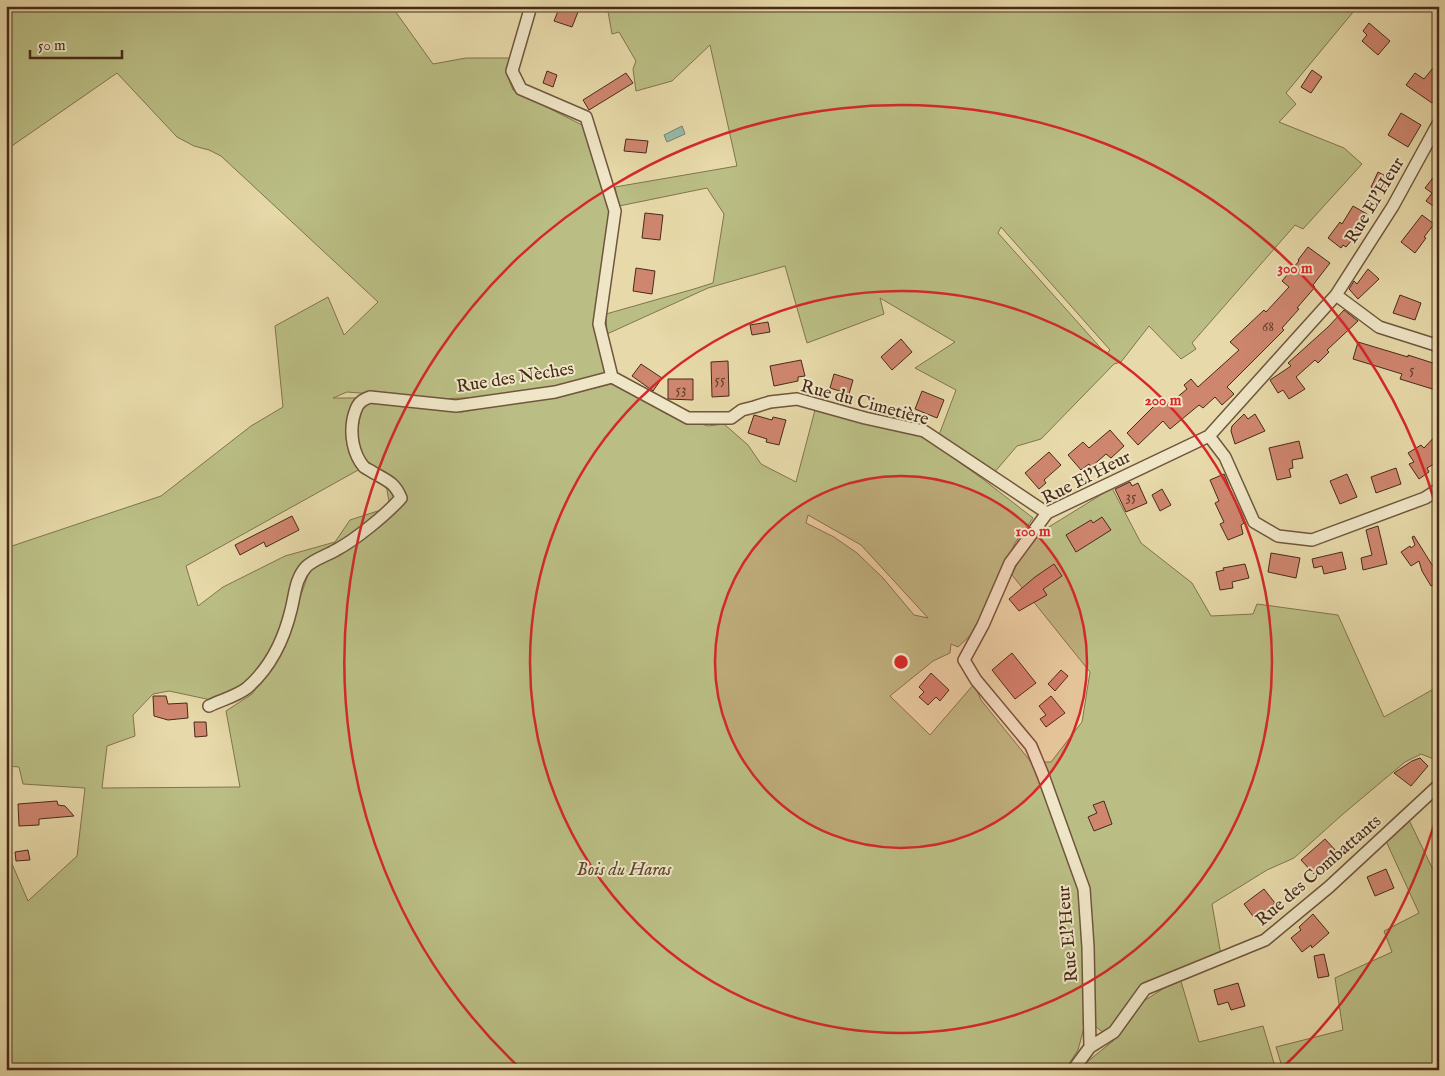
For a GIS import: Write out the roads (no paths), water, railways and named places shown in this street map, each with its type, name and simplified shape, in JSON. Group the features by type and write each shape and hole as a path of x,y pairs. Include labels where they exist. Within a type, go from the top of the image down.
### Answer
{"street":[{"path":"531,6 512,71 521,89 586,117 615,211 599,324 612,377"},
{"name":"Rue El'Heur","path":"1090,1047 1088,947 1084,889 1031,746 976,680 964,660 983,625 1010,563 1047,513 1209,436 1336,295 1393,206 1439,122"},
{"path":"1336,295 1379,327 1439,346"},
{"name":"Rue du Cimetière","path":"612,377 688,418 731,418 742,410 770,402 797,399 865,418 924,431 1047,513"},
{"name":"Rue des Nèches","path":"209,706 246,688 267,666 281,640 291,612 297,581 306,568 320,558 337,550 401,498 397,488 391,482 365,467 354,447 351,431 357,406 362,400 370,397 456,406 555,392 612,377"},
{"path":"1209,436 1226,457 1254,522 1278,536 1312,540 1425,498 1439,490"},
{"name":"Rue des Combattants","path":"1072,1070 1090,1047 1114,1032 1145,989 1265,940 1329,887 1439,785"}],"park label":[{"name":"Bois du Haras","path":"624,869"}]}
